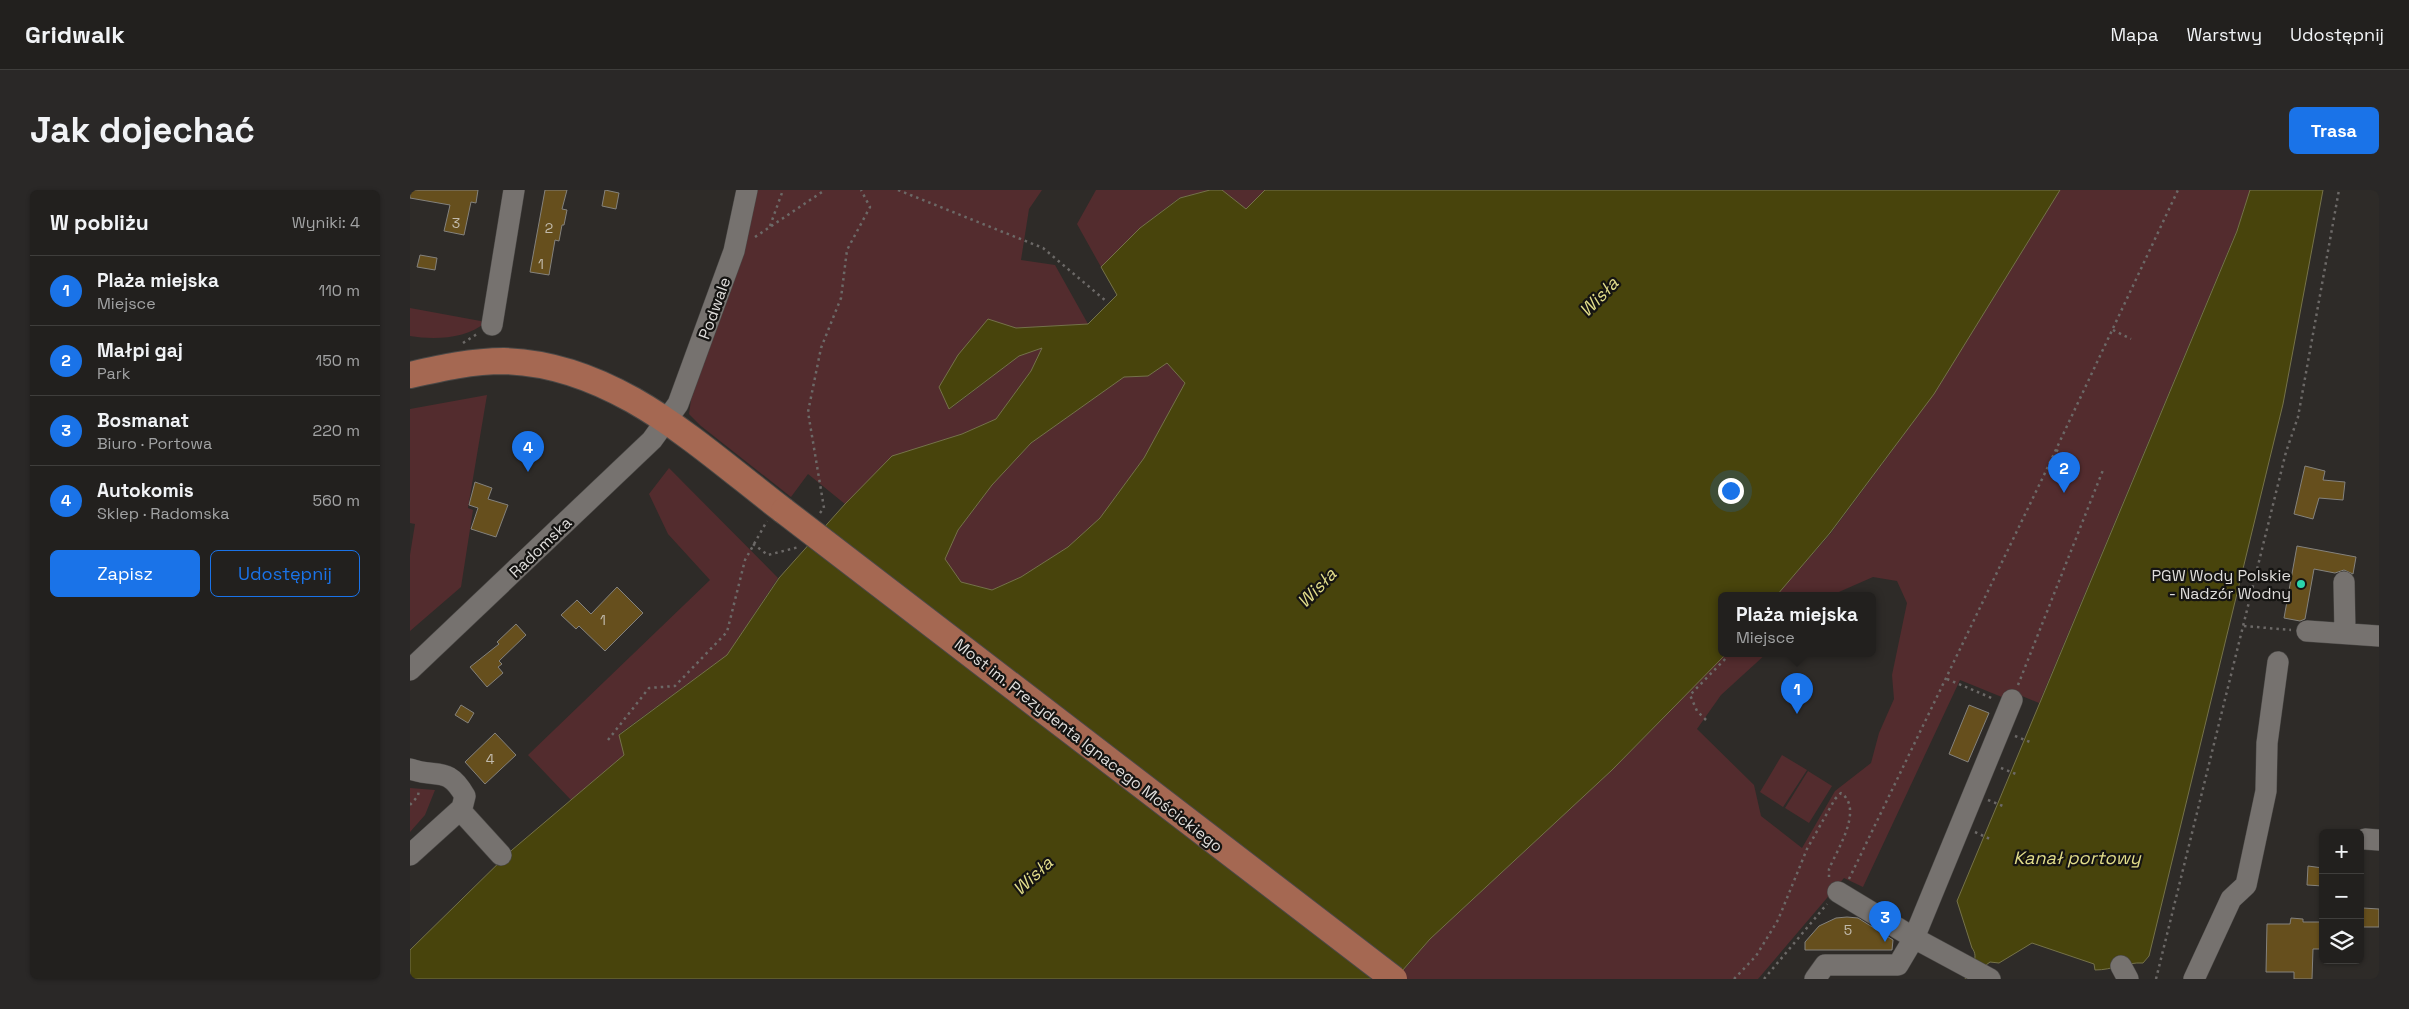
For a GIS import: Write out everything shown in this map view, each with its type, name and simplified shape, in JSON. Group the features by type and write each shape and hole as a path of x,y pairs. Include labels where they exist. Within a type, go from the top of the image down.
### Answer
{"main road":[{"path":"410,376 471,364 503,361 538,364 566,371 614,389 638,401 667,422 778,512"},
{"name":"Most im. Prezydenta Ignacego Mościckiego","path":"778,512 1394,979"}],"street":[{"path":"492,325 514,190"},
{"name":"Podwale","path":"667,422 678,404 734,251 747,190"},
{"name":"Radomska","path":"410,670 652,440 667,422"},
{"path":"2344,582 2345,633"},
{"path":"2308,631 2379,636"},
{"path":"2194,979 2231,899 2246,885 2266,791 2267,743 2278,662"},
{"path":"1815,979 1826,965 1838,972 1898,965 1914,938 2011,703"},
{"path":"410,768 441,774 456,781 465,796 460,810 410,855"},
{"path":"460,810 501,855"},
{"path":"1838,892 1914,938 1981,974"}],"path":[{"path":"770,227 783,190"},
{"path":"734,251 825,190"},
{"path":"824,508 808,412 822,348 841,298 847,250 870,208 861,190"},
{"path":"898,190 1043,248 1106,301"},
{"path":"1764,979 1848,880 2056,450 2178,190"},
{"path":"2156,979 2286,452 2298,417 2339,190"},
{"path":"459,345 492,325"},
{"path":"2113,330 2131,339"},
{"path":"2056,450 2076,460"},
{"path":"1946,679 2011,703 2103,470"},
{"path":"608,740 649,688 675,686 728,632 745,560 778,512"},
{"path":"2244,626 2308,631"},
{"path":"1706,720 1698,711 1690,695 1727,657"},
{"path":"2022,739 2030,742"},
{"path":"2009,771 2016,774"},
{"path":"1734,979 1756,956 1778,920 1807,849 1835,799 1841,794 1847,797 1851,806 1849,822 1829,869 1829,881 1838,892"},
{"path":"1995,803 2003,806"},
{"path":"1982,835 1990,839"}],"shaded area":[{"path":"753,190 1042,190 1029,209 1021,260 1055,265 1088,324 1016,328 950,409 1019,356 1042,348 1031,371 996,419 962,434 893,456 845,504 808,474 791,497 701,426 689,414 691,400 733,277"},
{"path":"1096,190 1210,190 1179,198 1140,228 1101,267 1077,224"},
{"path":"1222,190 1265,190 1246,209"},
{"path":"2060,190 2250,190 2237,230 2039,703 2022,696 2019,704 1960,680 1863,887 1844,878 1758,979 1396,979 1430,939 1612,770 1723,657 1763,657 1721,695 1697,729 1754,785 1761,816 1802,848 1835,791 1871,763 1879,733 1894,699 1892,675 1907,603 1897,581 1873,577 1839,592 1780,592 1831,533 1934,394"},
{"path":"410,308 486,322 469,332 450,337 429,338 410,336"},
{"path":"1167,363 1185,383 1144,458 1100,518 1068,547 1021,577 992,590 961,582 944,559 958,530 992,485 1031,443 1124,377 1148,376"},
{"path":"487,395 468,508 473,510 461,587 410,631 410,555 415,524 410,523 410,409"},
{"path":"669,468 778,578 727,655 619,734 624,755 571,800 528,755 710,580 668,534 649,494"},
{"path":"1782,755 1807,770 1783,807 1760,792"},
{"path":"1808,771 1832,786 1809,823 1785,808"},
{"path":"410,788 435,790 425,815 410,832"}],"water":[{"name":"Wisła","path":"1210,190 1222,190 1246,209 1265,190 2060,190 1934,394 1830,533 1780,592 1718,592 1718,657 1723,657 1612,770 1430,939 1395,979 410,979 410,950 512,850 624,755 619,735 727,655 779,578 845,504 892,456 962,434 996,419 1031,371 1042,348 1019,356 949,409 939,387 958,355 988,319 1016,328 1088,324 1117,295 1101,267 1140,228 1180,198","holes":["1167,363 1185,383 1144,458 1100,518 1068,547 1021,577 992,590 961,582 945,559 958,530 992,485 1031,443 1124,377 1148,376"]},
{"name":"Kanał portowy","path":"2250,190 2323,190 2283,404 2149,956 2143,963 2095,970 2094,964 2032,943 1999,963 1990,962 1986,965 1978,979 1965,979 1975,960 1975,956 1957,901 2237,231"}],"building":[{"path":"410,190 478,190 476,203 471,202 464,235 444,231 450,205 410,198"},
{"path":"545,190 567,190 562,209 567,210 564,225 562,225 559,241 555,240 549,275 530,272"},
{"path":"605,190 619,193 616,209 602,206"},
{"path":"420,255 437,258 435,270 417,267"},
{"path":"2305,466 2325,471 2323,480 2345,482 2343,500 2319,498 2313,519 2294,514"},
{"path":"475,482 492,488 488,499 508,505 496,537 471,529 478,508 469,505"},
{"name":"PGW Wody Polskie - Nadzór Wodny","path":"2297,546 2356,557 2353,574 2344,570 2335,573 2314,569 2305,619 2300,621 2284,618"},
{"path":"617,587 643,613 605,651 579,626 576,629 561,615 577,600 591,614"},
{"path":"516,624 526,635 499,661 502,664 498,667 503,673 487,687 470,667 499,644 497,642"},
{"path":"461,705 474,713 468,723 455,715"},
{"path":"1969,705 1989,713 1968,762 1949,754"},
{"path":"495,733 516,755 485,784 465,762"},
{"path":"2308,866 2319,867 2319,886 2307,885"},
{"path":"2364,908 2379,909 2379,927 2364,927"},
{"path":"1836,918 1858,918 1893,940 1892,950 1805,950 1805,942 1819,926"},
{"path":"2291,918 2303,919 2303,922 2319,922 2319,949 2313,949 2312,979 2294,979 2294,972 2266,972 2267,924 2290,924"}],"place":[{"name":"Autokomis","path":"528,472"},
{"name":"Małpi gaj","path":"2064,493"},
{"name":"PGW Wody Polskie - Nadzór Wodny","path":"2301,584"},
{"name":"Plaża miejska","path":"1797,714"},
{"name":"Bosmanat","path":"1885,942"}]}
